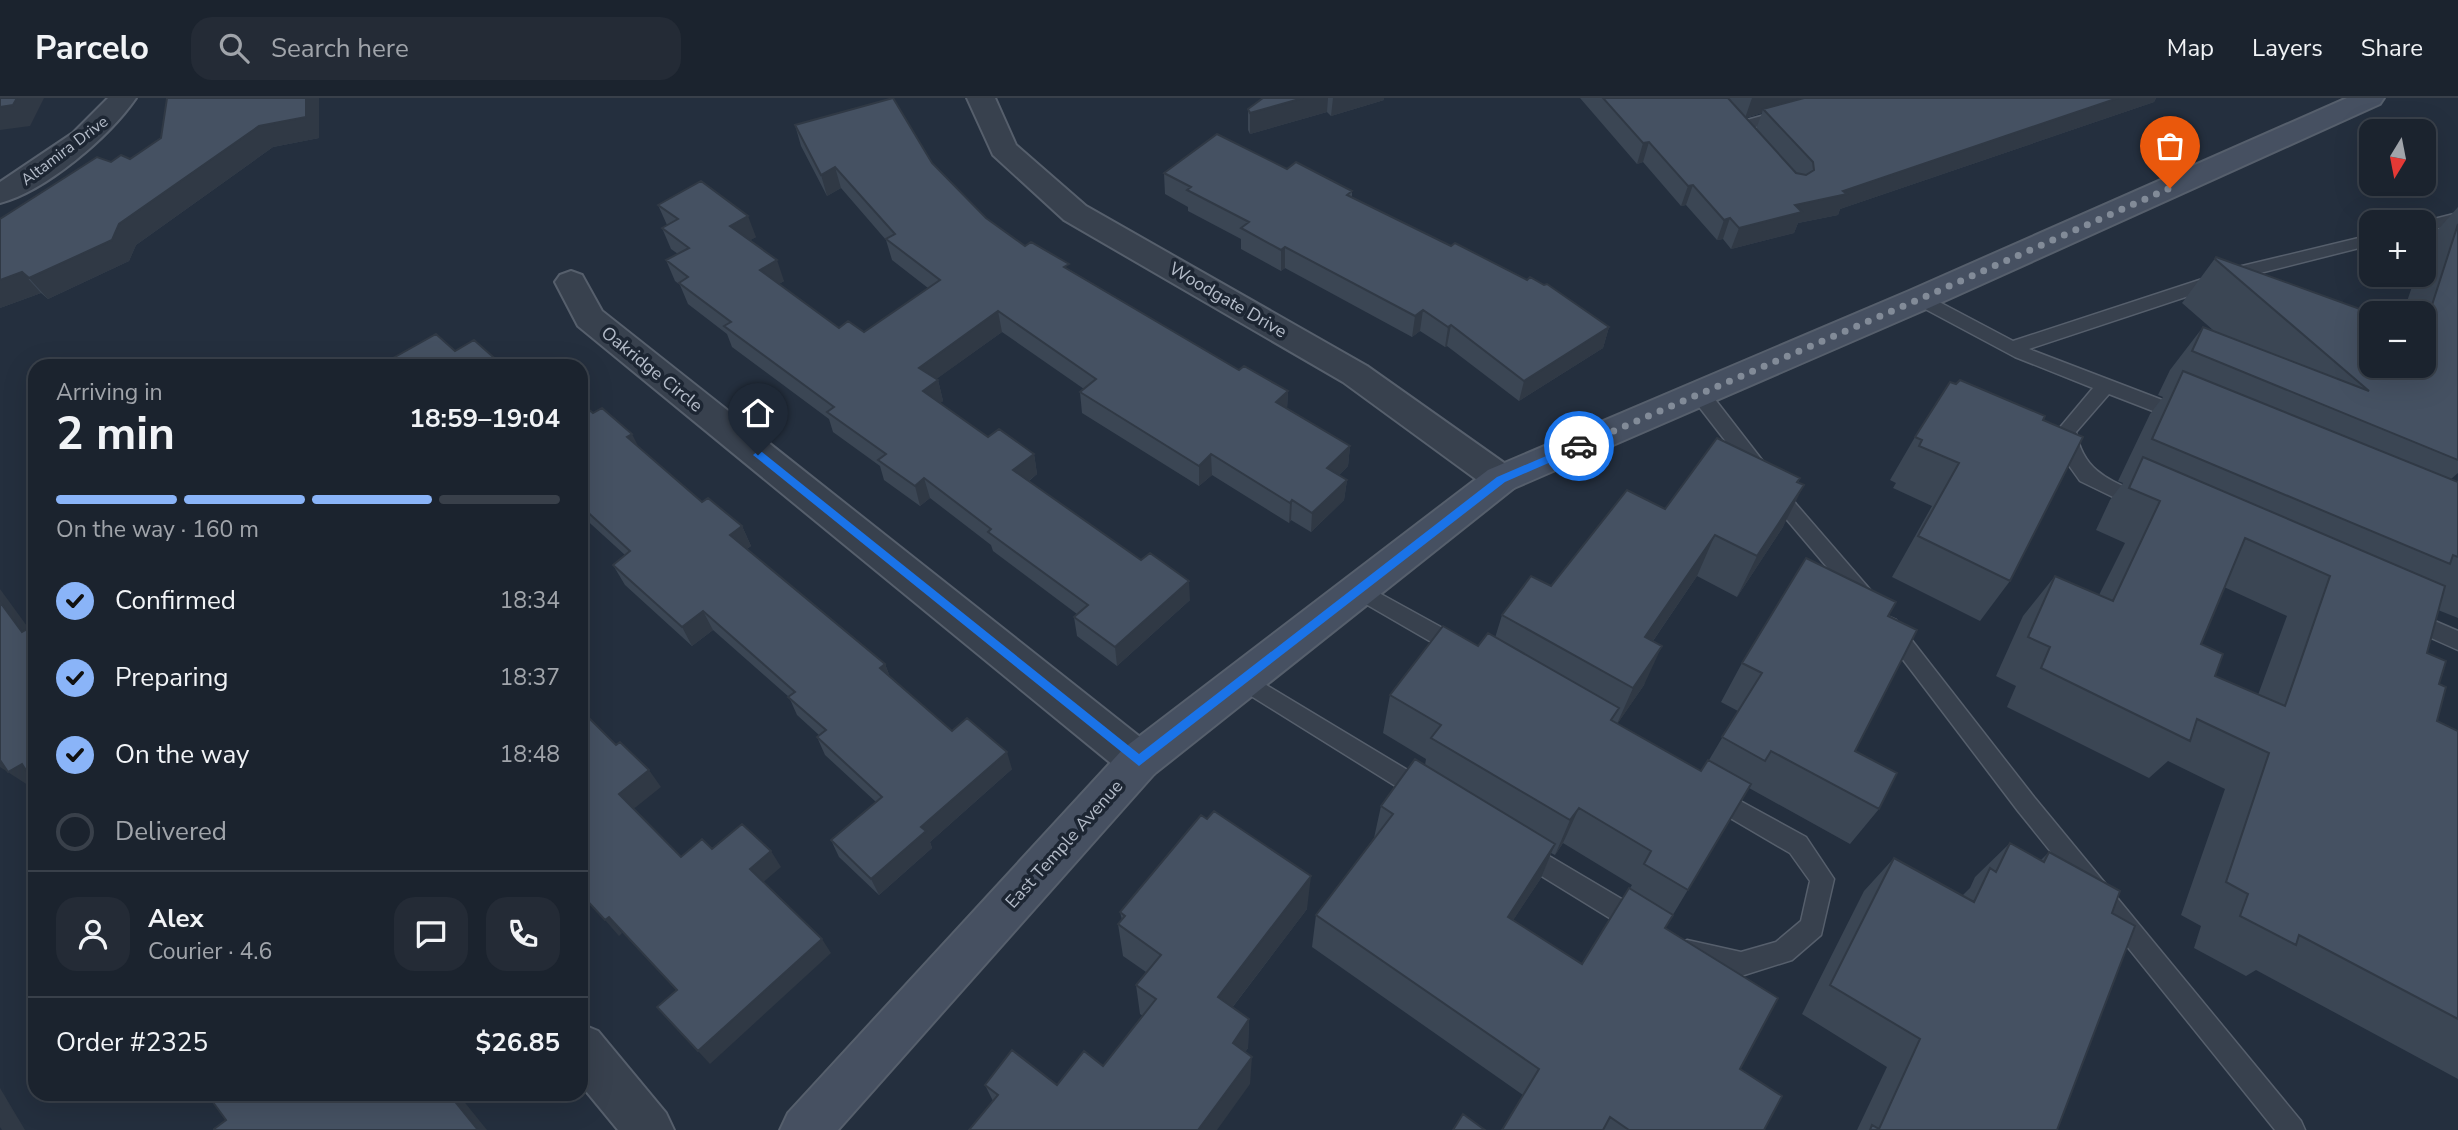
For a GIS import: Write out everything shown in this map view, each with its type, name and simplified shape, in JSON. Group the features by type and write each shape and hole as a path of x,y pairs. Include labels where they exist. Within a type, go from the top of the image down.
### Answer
{"main road":[{"name":"East Temple Avenue","path":"805,1130 1139,761 1501,479 1920,299 2370,98"}],"street":[{"name":"Altamira Drive","path":"0,194 31,178 110,117 122,98"},
{"name":"Woodgate Drive","path":"981,98 1003,149 1075,213 1355,374 1501,479"},
{"name":"Oakridge Circle","path":"571,282 589,318 1139,761"},
{"path":"588,1056 649,1130"}],"lane":[{"path":"1741,126 1807,108"},
{"path":"2436,224 2458,218"},
{"path":"2012,348 2248,270 2359,243"},
{"path":"1920,299 2012,348 2196,421"},
{"path":"2106,385 2066,431 2070,453 2087,475 2156,509"},
{"path":"1700,394 1789,509 1889,626 2026,804 2292,1130"},
{"path":"1359,590 1484,662"},
{"path":"2395,614 2458,641"},
{"path":"1243,680 1451,808"},
{"path":"1498,837 1689,953 1741,964 1783,952 1812,927 1822,879 1798,845 1689,782"}],"building":[{"path":"0,98 17,98 13,105 0,107"},
{"path":"167,98 306,98 306,117 259,126 119,224 112,240 29,278 22,272 0,280 0,219 97,157 111,162 121,155 130,159 161,138"},
{"path":"893,98 932,163 986,218 1025,246 1031,242 1069,264 1064,267 1239,370 1244,366 1288,391 1276,402 1350,446 1327,468 1347,480 1312,513 1292,500 1290,503 1211,454 1199,466 1080,392 1096,379 998,311 919,368 938,380 923,391 988,437 999,429 1034,454 1013,470 1141,560 1150,553 1189,581 1115,647 1074,617 1088,605 988,532 991,529 924,478 915,486 878,460 886,454 827,412 834,407 724,326 731,322 679,283 688,277 666,260 689,248 662,228 678,219 658,205 701,181 748,216 730,226 777,260 760,270 839,328 848,321 864,332 940,280 886,239 895,234 835,167 821,175 795,125"},
{"path":"1263,98 1303,98 1250,113 1248,109"},
{"path":"1603,98 1728,98 1796,173 1806,175 1814,170 1813,162 1763,109 1804,98 2118,98 1843,191 1847,194 1795,205 1802,212 1739,228 1730,218 1724,220 1693,185 1688,186 1649,142 1643,143"},
{"path":"1217,134 1287,169 1296,162 1352,191 1347,195 1451,246 1455,243 1527,280 1530,277 1547,284 1609,327 1524,381 1451,325 1448,327 1423,310 1415,316 1285,247 1281,250 1241,228 1249,222 1187,190 1191,187 1164,173"},
{"path":"2458,224 2458,460 2192,351 2203,327 2369,391 2215,259 2216,257 2359,309 2359,378 2436,378 2436,301 2433,301"},
{"path":"436,334 455,351 474,340 495,359 391,359"},
{"path":"2183,371 2458,482 2458,557 2453,555 2450,564 2152,439"},
{"path":"1960,380 2045,416 2043,420 2083,437 2010,581 1918,536 1959,463 1919,446 1922,440 1915,437 1950,382 1956,384"},
{"path":"602,408 632,434 627,437 702,502 708,498 742,526 730,535 885,664 880,668 952,731 967,718 1007,752 921,827 926,831 871,879 831,840 882,797 817,737 826,730 788,697 795,692 703,611 682,627 613,565 630,551 588,512 588,409 593,413"},
{"path":"1717,438 1800,478 1797,482 1804,485 1757,556 1715,535 1645,637 1662,646 1633,688 1502,615 1531,576 1551,586 1627,490 1665,509"},
{"path":"2143,457 2445,586 2427,653 2446,661 2439,684 2446,687 2437,721 2458,731 2458,1019 2299,935 2296,945 2240,916 2248,894 2226,882 2269,753 2197,719 2190,741 2041,668 2050,647 2028,637 2055,576 2113,601 2160,501 2129,488","holes":["2245,538 2330,576 2285,706 2215,676 2223,654 2201,644"]},
{"path":"1806,558 1896,602 1888,616 1917,630 1855,751 1897,773 1879,809 1771,751 1765,761 1722,737 1762,673 1742,663"},
{"path":"0,602 22,632 28,629 28,773 22,764 8,772 0,760"},
{"path":"1443,626 1478,646 1488,633 1619,708 1611,720 1701,771 1708,760 1751,784 1688,890 1644,864 1651,851 1579,808 1570,820 1431,738 1441,725 1390,695"},
{"path":"588,717 616,745 620,742 649,770 619,794 681,857 702,839 712,849 742,824 771,851 750,869 822,939 698,1051 657,1007 677,990 609,917 605,920 588,902"},
{"path":"1415,759 1555,844 1508,917 1582,964 1629,888 1673,915 1665,928 1778,998 1740,1069 1782,1096 1764,1130 1629,1130 1610,1117 1603,1130 1502,1130 1539,1069 1316,915 1393,814 1381,806"},
{"path":"1214,811 1311,876 1218,997 1249,1019 1233,1043 1252,1057 1198,1130 969,1130 998,1095 985,1085 1012,1050 1057,1085 1084,1051 1103,1066 1156,999 1136,985 1161,955 1118,924 1125,916 1120,912 1201,815 1207,819"},
{"path":"2010,843 2044,862 2049,852 2120,891 2112,913 2135,926 2057,1130 1870,1130 1872,1125 1879,1129 1920,1039 1830,985 1894,858 1974,902 1990,868 1996,872"},
{"path":"212,1101 455,1101 478,1130 214,1130 226,1120"},
{"path":"1463,1114 1485,1130 1453,1130"}],"way so far":[{"path":"1579,446 2170,188"}],"route":[{"path":"758,455 1139,761 1501,479 1579,446"}]}
